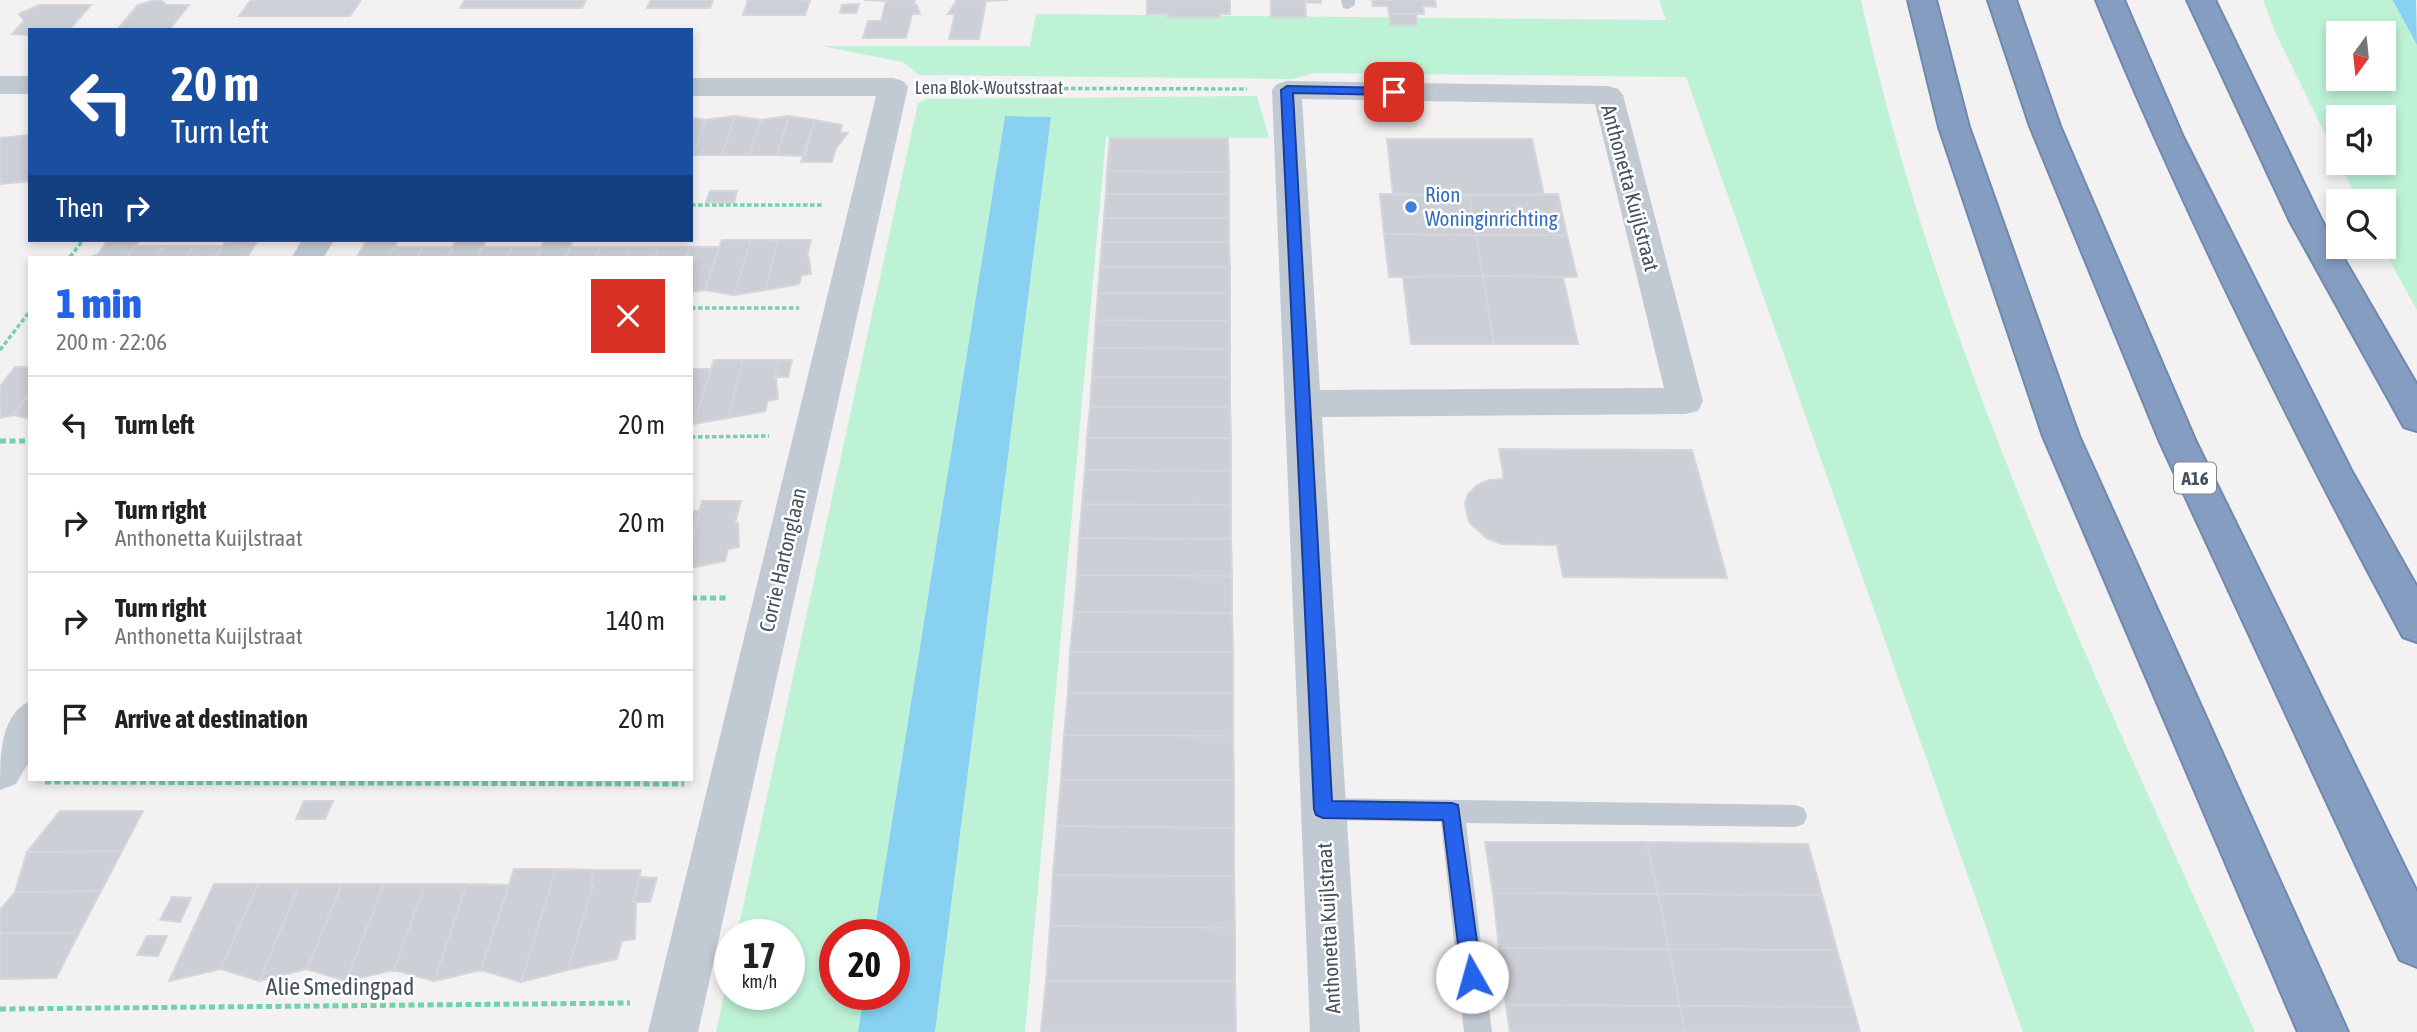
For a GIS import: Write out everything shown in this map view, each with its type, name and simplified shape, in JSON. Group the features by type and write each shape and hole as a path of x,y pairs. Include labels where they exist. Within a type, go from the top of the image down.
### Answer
{"highway":[{"path":"1922,0 1954,127 2061,436 2323,1032"},
{"name":"A16","path":"2002,0 2045,126 2178,442 2417,943"},
{"path":"2110,0 2174,150 2335,476 2417,625"},
{"path":"2201,0 2306,220 2417,417"},
{"path":"2212,0 2222,44"}],"street":[{"path":"0,85 28,85"},
{"name":"Lena Blok-Woutsstraat","path":"693,87 893,87"},
{"name":"Corrie Hartonglaan","path":"676,1017 893,87"},
{"name":"Anthonetta Kuijlstraat","path":"1301,404 1685,401 1608,96 1287,90 1301,404 1335,1032"},
{"path":"0,770 28,723"}],"lane":[{"path":"1323,809 1795,816"},
{"path":"1452,811 1478,1032"}],"path":[{"name":"Lena Blok-Woutsstraat","path":"893,87 1287,90"},
{"path":"693,205 866,206"},
{"path":"71,256 81,242"},
{"path":"693,308 842,308"},
{"path":"0,350 28,314"},
{"path":"693,437 812,436"},
{"path":"0,441 28,441"},
{"path":"41,782 731,784"},
{"name":"Alie Smedingpad","path":"0,1009 676,1017"}],"green space":[{"path":"1659,0 1861,0 1894,134 1935,266 1981,397 2085,653 2255,1032 2023,1032 1686,77 1314,73 1292,79 919,75 903,62 821,46 1030,46 1036,14 1666,20"},
{"path":"2263,0 2392,0 2417,45 2417,310 2389,259 2396,259 2396,189 2352,189 2345,175 2396,175 2396,105 2326,105 2326,136 2275,32"},
{"path":"1257,96 1269,138 1106,137 1025,1032 935,1032 1051,117 1005,116 876,919 819,919 819,1010 861,1010 858,1032 716,1032 721,1010 805,1010 805,919 740,919 918,103 927,99"}],"water":[{"path":"2416,0 2417,45 2393,1"},
{"path":"1005,116 1051,117 935,1032 858,1032 861,1010 910,1010 910,919 876,919"}],"building":[{"path":"161,0 166,5 189,5 171,28 119,28 138,5"},
{"path":"251,0 361,0 350,16 239,16"},
{"path":"465,0 586,0 582,8 460,8"},
{"path":"651,0 713,0 710,8 647,8"},
{"path":"748,0 810,0 805,15 743,15"},
{"path":"864,0 915,0 914,5 917,5 920,14 912,14 906,38 863,38 868,21 881,21 886,1"},
{"path":"957,0 1008,0 986,1 979,39 949,39 955,14 948,14"},
{"path":"1147,0 1230,0 1230,14 1220,14 1220,17 1167,17 1168,14 1147,14"},
{"path":"1271,0 1321,0 1321,3 1305,2 1306,17 1271,17"},
{"path":"1372,0 1435,0 1436,7 1423,6 1424,14 1389,14 1388,6 1373,6"},
{"path":"859,4 856,13 840,13 842,5"},
{"path":"39,5 91,5 71,28 28,28 28,35 12,34 24,21 19,14"},
{"path":"1389,14 1416,14 1417,25 1390,25"},
{"path":"735,116 722,155 693,155 706,120"},
{"path":"735,116 761,120 749,155 722,155"},
{"path":"789,116 777,155 749,155 761,120"},
{"path":"789,116 815,120 805,156 777,155"},
{"path":"693,118 706,120 693,155"},
{"path":"815,120 842,125 840,132 848,133 836,148 832,162 801,162"},
{"path":"28,135 28,181 0,184 0,138"},
{"path":"1110,138 1228,138 1229,172 1107,171"},
{"path":"1387,139 1532,139 1544,195 1393,195"},
{"path":"1107,171 1229,172 1229,194 1106,194"},
{"path":"710,191 737,191 734,203 706,202"},
{"path":"1106,194 1229,194 1229,218 1104,218"},
{"path":"1380,194 1469,195 1476,235 1384,234"},
{"path":"1558,194 1567,235 1476,235 1469,195"},
{"path":"1104,218 1229,218 1229,242 1102,242"},
{"path":"1384,234 1476,235 1483,276 1389,277"},
{"path":"1476,235 1567,235 1577,277 1483,276"},
{"path":"722,240 751,240 734,295 705,290"},
{"path":"751,240 778,240 765,290 734,295"},
{"path":"778,240 811,240 807,256 811,274 802,275 799,284 765,290"},
{"path":"107,242 139,242 128,256 93,256"},
{"path":"226,242 257,242 248,256 216,256"},
{"path":"366,242 397,242 389,256 358,256"},
{"path":"455,242 485,242 478,256 448,256"},
{"path":"543,242 572,242 566,256 537,256"},
{"path":"1102,242 1229,242 1230,267 1100,267"},
{"path":"135,246 164,246 157,256 128,256"},
{"path":"164,246 194,246 187,256 157,256"},
{"path":"194,246 223,246 216,256 187,256"},
{"path":"394,247 423,247 418,256 389,256"},
{"path":"423,247 453,247 448,256 418,256"},
{"path":"482,247 512,247 508,256 478,256"},
{"path":"512,247 541,247 537,256 508,256"},
{"path":"571,247 600,247 596,256 566,256"},
{"path":"600,247 629,247 626,256 596,256"},
{"path":"629,247 659,247 656,256 626,256"},
{"path":"659,247 690,247 686,256 656,256"},
{"path":"690,247 719,247 705,290 693,292 693,256 686,256"},
{"path":"1100,267 1230,267 1230,293 1098,293"},
{"path":"1483,276 1563,277 1578,344 1494,344"},
{"path":"1483,276 1494,344 1411,344 1403,277"},
{"path":"1098,293 1230,293 1230,321 1096,320"},
{"path":"1096,320 1230,321 1230,349 1094,348"},
{"path":"1094,348 1230,349 1230,377 1092,377"},
{"path":"714,360 743,360 728,418 694,424"},
{"path":"743,360 779,360 774,379 778,399 768,401 765,411 728,418"},
{"path":"779,360 792,360 788,377 774,377"},
{"path":"15,367 28,367 28,396 13,415 0,418 0,386"},
{"path":"693,369 711,369 694,424"},
{"path":"1092,377 1230,377 1230,407 1090,407"},
{"path":"28,396 28,419 13,415"},
{"path":"1090,407 1230,407 1231,438 1087,438"},
{"path":"1087,438 1231,438 1231,471 1085,470"},
{"path":"1499,449 1692,450 1727,578 1563,577 1557,545 1502,544 1486,538 1469,522 1465,504 1468,494 1477,485 1489,480 1504,479"},
{"path":"1085,470 1231,471 1231,505 1082,504"},
{"path":"702,501 741,501 735,523 738,523 739,547 728,549 725,561 693,568 693,538"},
{"path":"1082,504 1231,505 1231,539 1079,538"},
{"path":"693,511 701,511 693,539"},
{"path":"1079,538 1231,539 1232,576 1077,575"},
{"path":"1077,575 1232,576 1232,613 1074,612"},
{"path":"1074,612 1232,613 1233,652 1070,652"},
{"path":"1070,652 1233,652 1233,693 1068,693"},
{"path":"1068,693 1233,693 1233,736 1064,735"},
{"path":"1064,735 1233,736 1234,780 1061,780"},
{"path":"1061,780 1234,780 1234,828 1057,826"},
{"path":"304,801 333,801 325,819 296,819"},
{"path":"60,811 143,811 122,851 27,852"},
{"path":"1057,826 1234,828 1234,876 1053,875"},
{"path":"1485,842 1647,842 1658,894 1493,893"},
{"path":"1647,842 1808,844 1822,895 1658,894"},
{"path":"122,851 101,891 15,892 27,852"},
{"path":"514,869 556,869 521,982 481,970"},
{"path":"556,869 594,870 590,885 593,885 568,970 521,982"},
{"path":"594,870 641,870 633,902 636,902 635,939 622,941 617,959 568,970 593,885 590,885"},
{"path":"1053,875 1234,876 1235,928 1050,926"},
{"path":"640,877 657,878 650,902 633,902"},
{"path":"214,884 258,884 221,969 169,981"},
{"path":"258,884 300,884 259,981 221,969"},
{"path":"300,884 342,884 307,969 259,981"},
{"path":"342,884 384,884 346,981 307,969"},
{"path":"384,884 425,884 394,970 346,981"},
{"path":"425,884 467,884 434,981 394,970"},
{"path":"467,884 509,885 481,970 434,981"},
{"path":"101,891 79,933 0,933 0,910 15,892"},
{"path":"1493,893 1658,894 1669,949 1499,948"},
{"path":"1658,894 1822,895 1837,950 1669,949"},
{"path":"172,897 191,898 180,922 160,920"},
{"path":"1050,926 1235,928 1235,981 1046,981"},
{"path":"0,933 79,933 56,978 0,979"},
{"path":"147,936 167,936 158,956 137,955"},
{"path":"1499,948 1669,949 1680,1006 1506,1005"},
{"path":"1669,949 1837,950 1853,1007 1680,1006"},
{"path":"1046,981 1235,981 1236,1032 1041,1032"},
{"path":"1506,1005 1680,1006 1685,1032 1510,1032"},
{"path":"1680,1006 1853,1007 1860,1032 1685,1032"}],"place":[{"name":"Rion Woninginrichting","path":"1411,207"}],"route":[{"path":"1394,92 1287,90 1323,809 1452,811 1472,977"}]}
